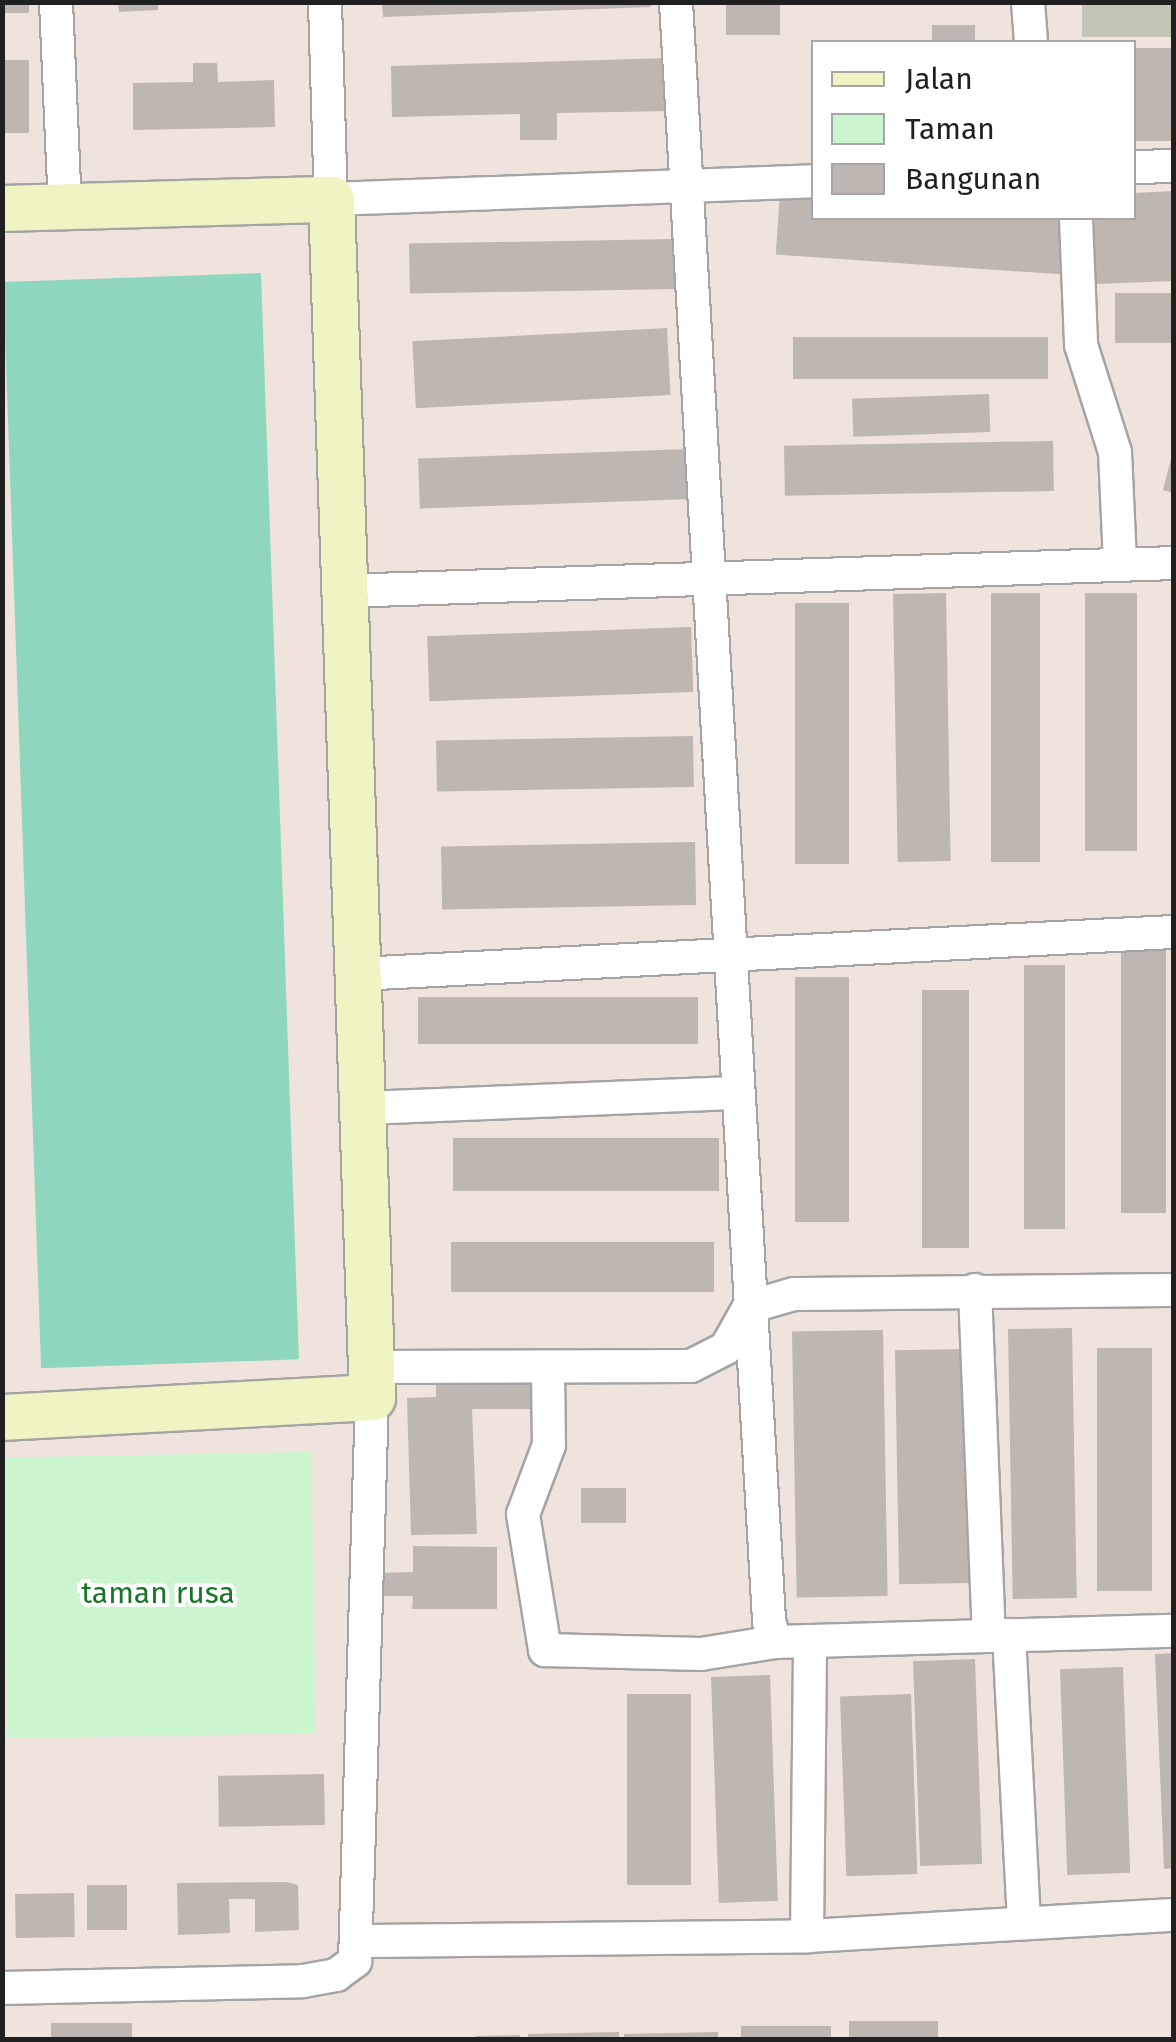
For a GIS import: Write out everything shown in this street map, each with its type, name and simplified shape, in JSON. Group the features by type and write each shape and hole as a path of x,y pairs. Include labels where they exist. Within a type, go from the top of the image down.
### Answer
{"main road":[{"path":"2,208 331,199 372,1382 2,1417"}],"street":[{"path":"56,2 64,205"},
{"path":"324,2 331,199 811,181"},
{"path":"676,2 748,1307 775,1642"},
{"path":"1028,2 1031,40"},
{"path":"1136,168 1174,166"},
{"path":"1076,220 1081,345 1116,452 1120,564"},
{"path":"344,591 1174,564"},
{"path":"358,974 1174,932"},
{"path":"362,1108 737,1094"},
{"path":"975,1290 1024,1923"},
{"path":"2,1988 303,1981 344,1971 355,1961 360,1940 372,1382 548,1368 700,1364 726,1348 748,1307 794,1294 1174,1290"},
{"path":"548,1368 550,1445 523,1514 545,1650 700,1654 775,1642 1174,1630"},
{"path":"807,1936 810,1642"},
{"path":"360,1940 807,1936 1174,1915"}],"shaded area":[{"path":"3,3 1173,3 1173,2039 3,2039"},
{"path":"1082,3 1173,3 1173,37 1082,37"}],"green space":[{"path":"261,273 299,1359 41,1368 3,282"},
{"name":"taman rusa","path":"311,1452 316,1733 8,1738 3,1457"}],"building":[{"path":"2,2 29,2 29,13 2,13"},
{"path":"118,2 158,2 158,10 119,12"},
{"path":"726,2 780,2 780,35 726,35"},
{"path":"382,3 651,3 651,7 383,17"},
{"path":"932,25 975,25 975,40 932,40"},
{"path":"1136,48 1174,48 1174,141 1136,141"},
{"path":"670,58 672,111 557,113 557,140 520,140 520,114 392,117 391,66"},
{"path":"2,60 29,60 29,133 2,133"},
{"path":"193,63 217,63 218,82 274,80 275,127 133,130 133,83 193,82"},
{"path":"1174,191 1174,281 1096,284 1094,220 1136,220 1136,193"},
{"path":"780,198 811,200 811,220 1071,220 1067,275 776,254"},
{"path":"674,239 675,289 410,294 409,244"},
{"path":"1115,293 1174,293 1174,343 1115,343"},
{"path":"667,328 671,395 416,408 412,341"},
{"path":"793,337 1048,337 1048,379 793,379"},
{"path":"989,394 990,432 853,437 852,399"},
{"path":"1053,441 1054,491 785,496 784,446"},
{"path":"690,449 692,499 420,508 418,458"},
{"path":"1174,455 1174,493 1163,490"},
{"path":"946,593 951,861 898,862 893,594"},
{"path":"991,593 1040,593 1040,862 991,862"},
{"path":"1085,593 1137,593 1137,851 1085,851"},
{"path":"795,603 849,603 849,864 795,864"},
{"path":"691,627 693,692 429,701 427,636"},
{"path":"693,736 694,787 437,791 436,740"},
{"path":"695,842 696,905 442,909 441,846"},
{"path":"1121,945 1166,945 1166,1213 1121,1213"},
{"path":"1024,965 1065,965 1065,1229 1024,1229"},
{"path":"795,977 849,977 849,1222 795,1222"},
{"path":"922,990 969,990 969,1248 922,1248"},
{"path":"418,997 698,997 698,1044 418,1044"},
{"path":"453,1138 719,1138 719,1191 453,1191"},
{"path":"451,1242 714,1242 714,1292 451,1292"},
{"path":"1072,1328 1077,1598 1013,1599 1008,1329"},
{"path":"883,1330 888,1596 797,1598 792,1332"},
{"path":"1097,1348 1152,1348 1152,1591 1097,1591"},
{"path":"966,1349 970,1583 899,1584 895,1350"},
{"path":"533,1377 533,1409 472,1409 477,1534 411,1535 407,1398 436,1397 436,1378"},
{"path":"581,1488 626,1488 626,1523 581,1523"},
{"path":"413,1546 497,1547 497,1609 412,1609 413,1596 380,1596 379,1573 413,1572"},
{"path":"1174,1653 1174,1868 1164,1869 1155,1654"},
{"path":"975,1659 982,1864 920,1866 913,1661"},
{"path":"1123,1667 1130,1873 1067,1875 1060,1669"},
{"path":"770,1675 778,1901 719,1903 711,1677"},
{"path":"627,1694 691,1694 691,1885 627,1885"},
{"path":"911,1694 917,1874 846,1876 840,1696"},
{"path":"324,1774 325,1825 219,1827 218,1776"},
{"path":"177,1883 298,1885 299,1930 255,1932 255,1899 229,1899 230,1933 178,1935"},
{"path":"87,1885 127,1885 127,1930 87,1930"},
{"path":"74,1893 75,1937 16,1938 15,1894"},
{"path":"849,2021 938,2021 938,2040 849,2040"},
{"path":"51,2023 132,2023 132,2040 51,2040"},
{"path":"741,2026 831,2026 831,2040 741,2040"},
{"path":"619,2032 619,2040 528,2040 528,2034"},
{"path":"718,2032 718,2040 624,2040 624,2034"},
{"path":"520,2035 520,2040 476,2040 476,2036"}]}
